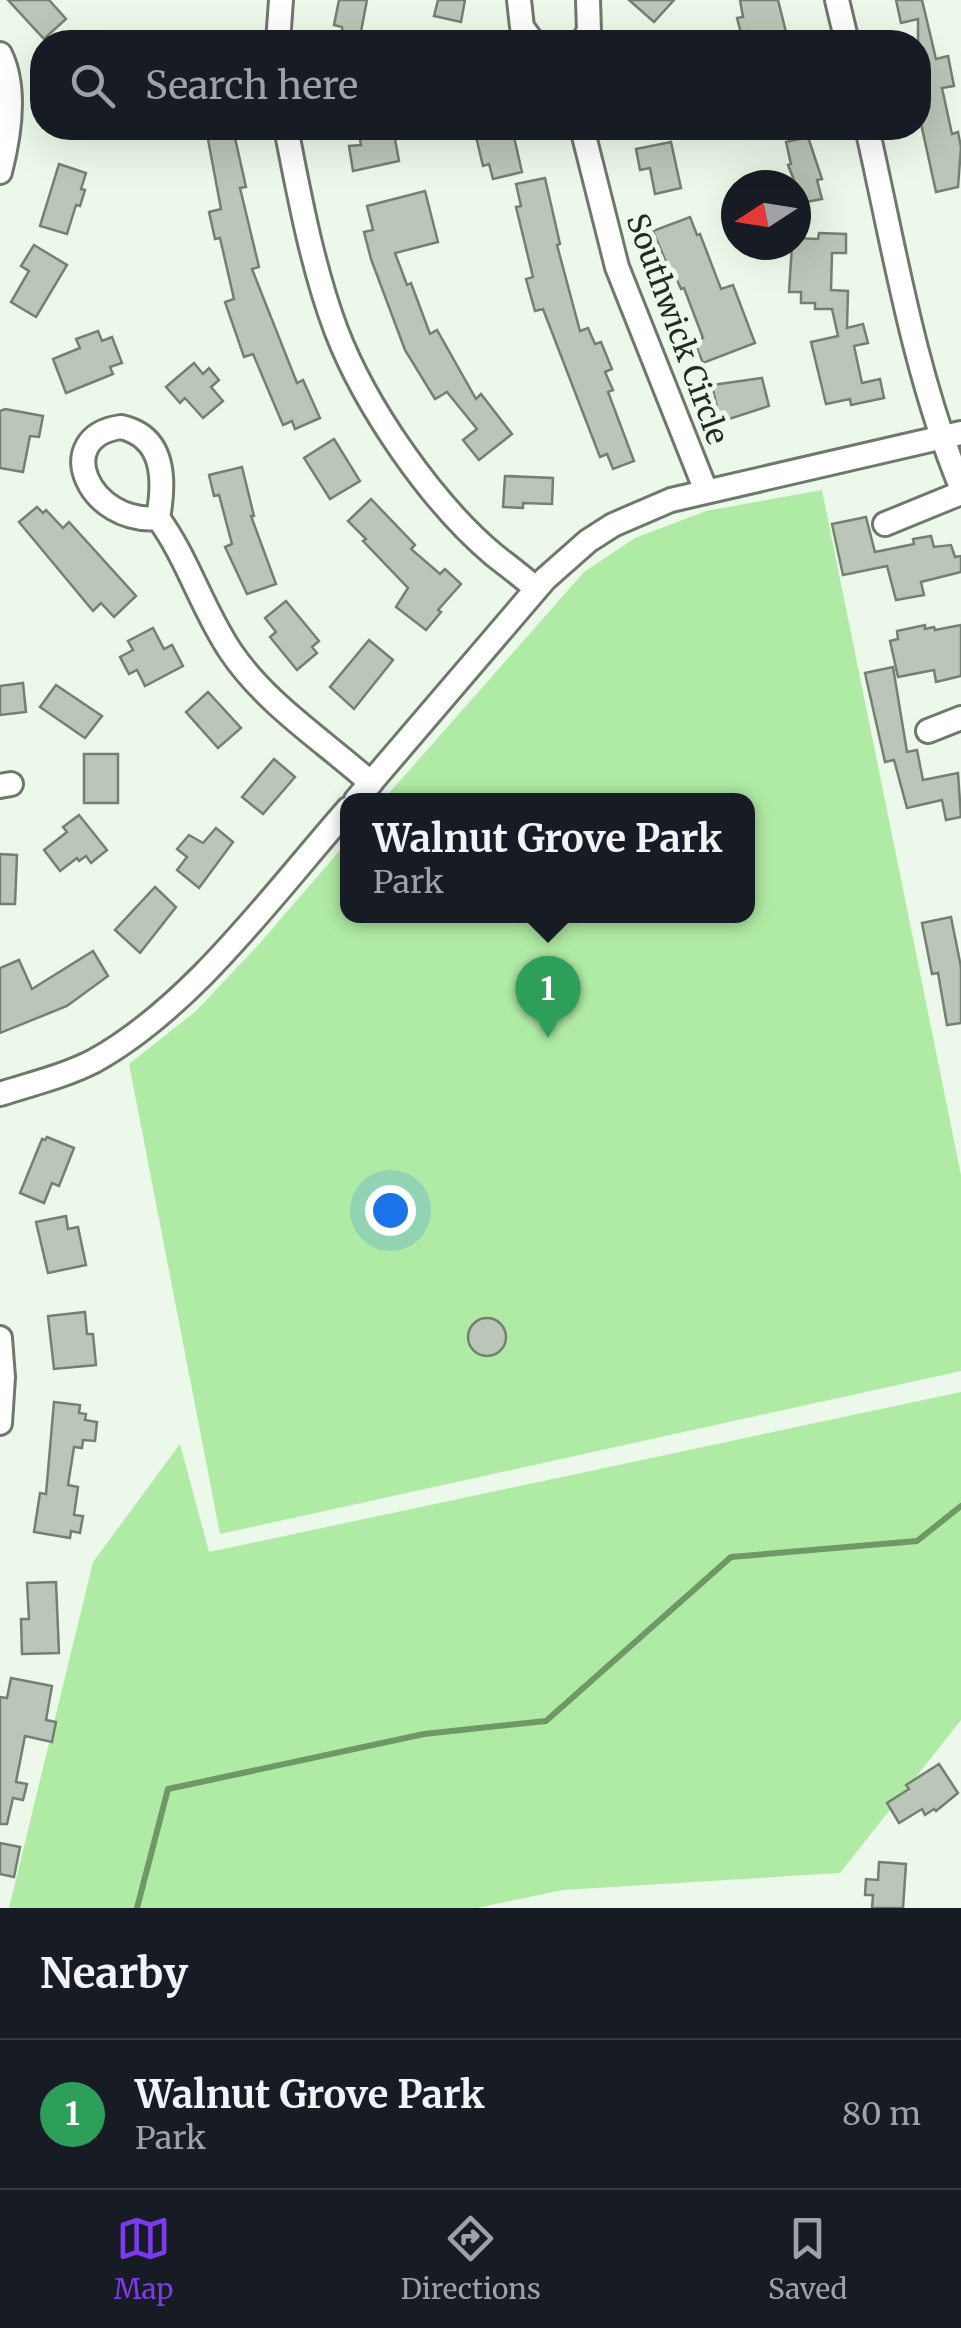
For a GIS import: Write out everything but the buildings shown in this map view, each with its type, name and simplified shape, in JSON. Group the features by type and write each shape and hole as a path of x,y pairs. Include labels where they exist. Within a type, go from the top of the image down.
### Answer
{"street":[{"path":"279,30 282,0"},
{"path":"519,0 524,30"},
{"path":"588,0 589,30"},
{"path":"837,0 844,30"},
{"path":"0,54 7,75 9,103 0,172"},
{"path":"289,140 323,290 350,363 387,431 492,553 536,589"},
{"name":"Southwick Circle","path":"585,140 617,267 706,491"},
{"path":"870,140 951,436 961,490 885,524"},
{"path":"158,518 172,538 208,616 252,680 363,792 536,589 588,541 658,505 706,491 951,436"},
{"path":"928,731 961,718"},
{"path":"0,1094 91,1062 156,1018 246,926 340,818"},
{"path":"0,1338 0,1423"}],"green space":[{"path":"822,490 961,1175 961,1371 220,1534 129,1064 196,1011 340,850 340,923 755,923 755,793 389,793 584,572 635,538 706,511"},
{"path":"961,1392 961,1720 840,1873 563,1890 477,1908 9,1908 93,1562 180,1444 209,1552"}],"waterway":[{"path":"137,1908 168,1789 424,1734 546,1721 731,1557 917,1541 961,1506"}],"place":[{"name":"Walnut Grove Park","path":"548,1038"}]}
